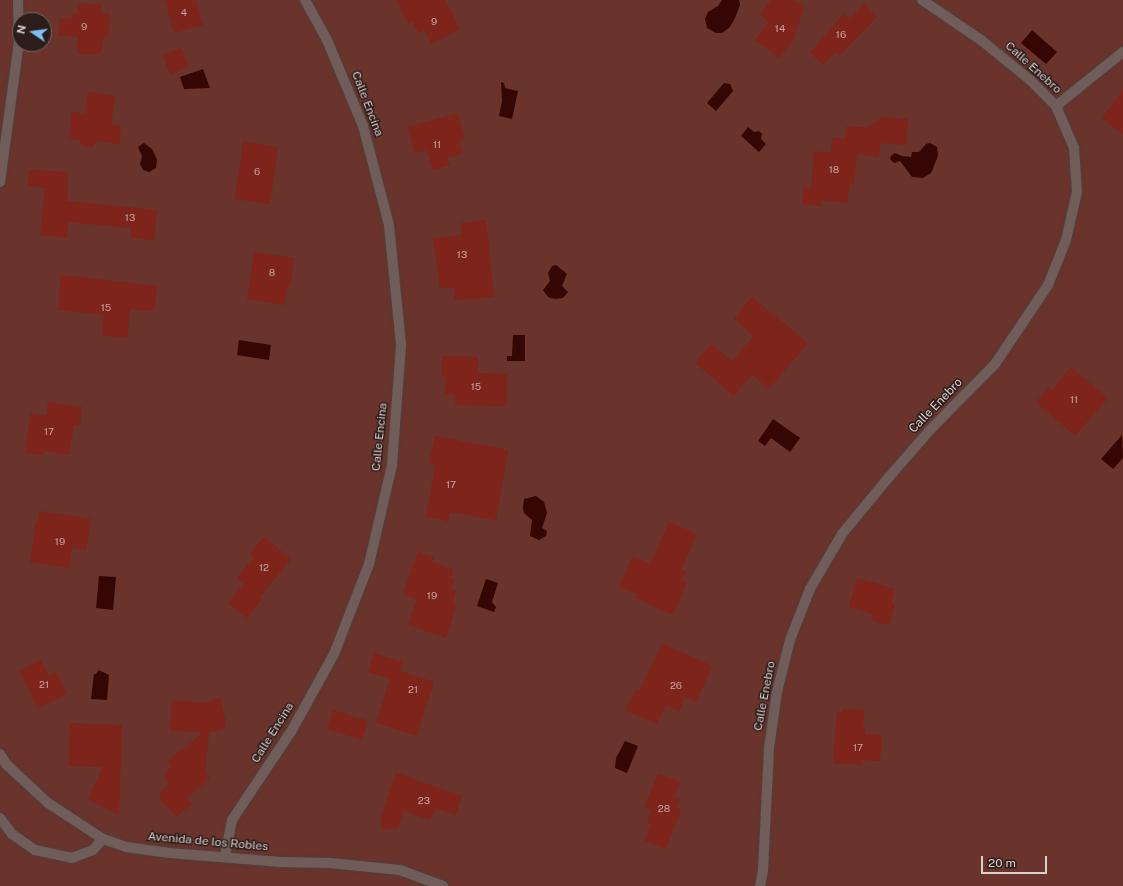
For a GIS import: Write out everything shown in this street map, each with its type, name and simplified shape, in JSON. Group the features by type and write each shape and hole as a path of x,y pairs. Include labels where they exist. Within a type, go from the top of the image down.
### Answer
{"street":[{"path":"0,182 19,42 18,0"},
{"name":"Calle Encina","path":"225,856 232,820 292,730 334,654 369,564 392,465 401,344 389,225 363,126 327,40 305,0"},
{"name":"Calle Enebro","path":"760,886 764,871 769,748 777,692 790,640 810,589 842,534 930,430 994,364 1048,284 1066,240 1077,192 1074,148 1056,106 1030,80 985,44 922,0"},
{"path":"1056,106 1123,52"},
{"name":"Avenida de los Robles","path":"0,754 7,765 48,803 103,839 126,848 281,862 330,863 400,870 443,886"},
{"path":"0,818 12,834 35,850 72,858 93,850 103,839"}],"shaded area":[{"path":"0,0 1123,0 1123,886 0,886"},
{"path":"722,0 739,0 740,5 730,27 722,33 716,33 707,28 705,19 708,12 718,6"},
{"path":"1032,30 1057,52 1046,64 1021,43"},
{"path":"203,69 210,88 184,89 180,77"},
{"path":"501,82 504,83 505,88 518,91 512,119 499,116 502,101"},
{"path":"724,83 730,84 733,91 716,111 707,103"},
{"path":"748,127 754,132 759,131 762,134 761,139 766,144 759,152 741,136"},
{"path":"144,143 152,149 157,159 156,168 149,172 143,170 140,164 142,156 138,147"},
{"path":"930,143 937,147 938,156 931,173 923,178 912,177 900,161 894,163 890,159 895,153 902,156 911,157 912,152 919,152 926,144"},
{"path":"556,265 567,274 562,286 568,292 563,298 555,299 548,297 543,290 550,281 548,273 552,266"},
{"path":"513,335 525,335 525,361 507,361 507,356 512,356"},
{"path":"239,340 271,345 269,360 237,355"},
{"path":"773,419 800,438 790,452 771,438 765,446 758,441"},
{"path":"1122,435 1123,458 1113,469 1101,459"},
{"path":"536,496 544,502 547,513 542,528 547,531 546,536 539,540 530,536 532,520 524,513 523,508 524,499"},
{"path":"99,576 116,577 113,610 96,608"},
{"path":"486,579 498,583 492,602 496,607 494,612 477,606"},
{"path":"99,670 109,675 107,700 91,699 94,674 96,674"},
{"path":"625,741 638,746 627,773 615,768 616,758"}],"building":[{"path":"165,0 196,0 203,25 174,33"},
{"path":"396,0 445,0 460,29 431,44 424,30 418,33 412,21 408,24"},
{"path":"771,0 795,0 804,7 793,41 779,58 755,40 769,22 760,15"},
{"path":"79,3 102,5 101,13 110,14 108,37 103,37 102,51 94,55 77,53 78,37 58,35 60,18 72,19 72,13 78,13"},
{"path":"864,4 877,17 839,56 835,52 824,65 810,53 843,14 849,19"},
{"path":"181,48 189,66 170,74 163,55"},
{"path":"1123,90 1123,134 1102,118"},
{"path":"88,92 115,96 111,125 121,126 119,144 96,141 93,147 82,146 80,140 69,138 72,112 85,114"},
{"path":"458,113 465,139 459,141 463,154 447,158 450,165 433,170 427,150 415,153 407,127"},
{"path":"883,117 908,119 906,145 880,143 879,157 857,154 854,184 850,183 847,203 822,200 821,206 802,204 804,187 811,188 814,151 831,153 832,138 845,139 847,126 868,128"},
{"path":"243,142 278,147 270,204 235,199"},
{"path":"29,170 68,172 67,201 157,210 154,240 132,238 130,228 68,222 67,238 40,235 45,188 28,186"},
{"path":"486,220 494,297 455,300 454,287 440,288 433,238 462,235 461,223"},
{"path":"254,252 294,258 290,287 288,287 285,305 247,299"},
{"path":"61,275 157,286 154,311 130,309 127,338 102,335 104,315 58,310"},
{"path":"752,297 808,343 769,389 752,374 734,396 695,363 711,344 732,361 754,336 734,319"},
{"path":"442,356 478,357 478,373 507,374 506,406 455,405 455,395 445,394 446,376 442,376"},
{"path":"1071,367 1108,398 1075,436 1036,402 1049,387 1052,390"},
{"path":"48,402 82,407 80,426 74,425 69,455 44,451 44,455 25,452 31,413 46,416"},
{"path":"435,436 508,450 496,520 450,512 448,521 426,517 435,465 429,464"},
{"path":"40,511 91,519 86,550 72,548 69,568 30,562 36,521 38,522"},
{"path":"669,522 697,534 681,570 686,572 682,580 687,583 673,615 635,598 637,594 619,586 633,556 650,564"},
{"path":"264,537 291,559 260,597 262,599 247,618 228,603 244,584 237,578 254,557 250,554"},
{"path":"418,552 434,557 432,562 453,569 451,578 455,579 451,589 456,591 453,602 457,604 446,638 408,625 417,599 403,594"},
{"path":"857,578 895,589 891,604 895,605 889,625 871,620 873,614 849,607"},
{"path":"662,643 712,666 696,702 685,697 679,711 666,705 657,724 625,710 635,690 639,692"},
{"path":"374,653 403,662 400,671 434,682 417,736 376,723 390,679 368,672"},
{"path":"41,660 49,676 56,672 67,694 38,708 19,671"},
{"path":"220,698 226,722 224,729 209,733 205,773 210,778 187,798 192,804 176,817 159,797 161,796 159,793 169,784 164,774 172,767 167,761 203,733 170,730 172,700 205,703"},
{"path":"842,709 864,710 863,727 865,727 865,734 882,735 880,761 863,760 863,765 833,763 837,712 842,713"},
{"path":"333,710 368,721 362,740 327,729"},
{"path":"70,723 122,725 119,815 88,799 103,767 69,766"},
{"path":"396,773 462,796 455,815 437,808 430,820 404,811 398,828 382,830 381,818"},
{"path":"658,774 680,782 674,797 680,799 676,808 681,810 666,849 645,841 651,824 647,823 651,810 644,807"}]}
